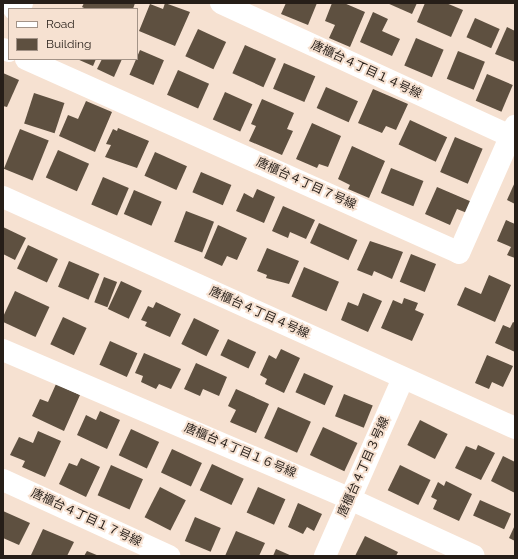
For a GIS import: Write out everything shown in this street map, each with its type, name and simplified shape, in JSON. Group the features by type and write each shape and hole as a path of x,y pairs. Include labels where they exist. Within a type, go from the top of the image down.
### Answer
{"street":[{"name":"唐櫃台４丁目１４号線","path":"221,3 513,131"},
{"name":"唐櫃台４丁目７号線","path":"28,60 459,253 513,131"},
{"name":"唐櫃台４丁目４号線","path":"3,197 515,428"},
{"name":"唐櫃台４丁目１６号線","path":"3,350 350,499 474,556"},
{"name":"唐櫃台４丁目３号線","path":"326,556 403,378"},
{"name":"唐櫃台４丁目１７号線","path":"3,480 169,556"}],"building":[{"path":"84,3 135,3 133,8 82,7"},
{"path":"165,3 190,12 175,46 139,31 150,4 163,9"},
{"path":"286,3 317,3 308,25 281,14"},
{"path":"332,3 344,3 365,12 350,47 329,38 335,25 325,21"},
{"path":"387,3 417,3 412,14"},
{"path":"425,3 446,3 463,10 451,37 417,22"},
{"path":"373,12 388,19 382,31 400,39 392,56 360,42"},
{"path":"475,18 500,29 491,48 466,37"},
{"path":"507,27 515,31 515,62 495,54"},
{"path":"198,29 226,42 213,69 185,56"},
{"path":"416,38 444,50 432,77 404,66"},
{"path":"245,45 276,59 263,87 232,73"},
{"path":"140,50 164,60 153,85 129,75 136,60 138,60"},
{"path":"458,51 485,62 474,90 447,79"},
{"path":"79,60 96,60 93,66"},
{"path":"102,60 122,60 114,77 97,69"},
{"path":"284,63 315,76 304,102 273,89"},
{"path":"178,70 209,84 198,108 167,95"},
{"path":"3,73 19,80 7,107 3,106"},
{"path":"487,74 513,85 501,112 476,101"},
{"path":"326,87 358,101 349,122 317,108"},
{"path":"373,89 408,104 396,130 386,126 382,133 358,123"},
{"path":"225,92 252,104 240,132 213,119"},
{"path":"34,93 64,103 55,133 24,123"},
{"path":"262,99 294,113 287,129 293,131 282,155 249,141 256,126 251,124"},
{"path":"86,101 112,112 95,152 59,136 68,115 78,119"},
{"path":"410,120 447,137 436,162 399,144"},
{"path":"312,123 341,136 328,167 319,164 317,168 296,159"},
{"path":"118,128 149,141 137,168 105,157 111,145 106,144 113,129 117,131"},
{"path":"20,129 49,141 33,180 4,169"},
{"path":"455,137 483,149 468,184 440,172"},
{"path":"352,146 385,161 369,198 348,189 350,185 338,179"},
{"path":"58,150 89,164 77,191 46,177"},
{"path":"155,152 187,166 176,190 144,176"},
{"path":"391,168 423,181 413,206 381,193"},
{"path":"201,172 231,185 223,205 192,192"},
{"path":"103,177 129,188 117,216 91,205"},
{"path":"515,182 515,204 507,200"},
{"path":"437,187 472,202 467,213 457,209 450,225 425,214"},
{"path":"257,189 275,197 264,223 236,211 244,193 253,198"},
{"path":"134,190 162,202 151,226 124,214"},
{"path":"283,206 315,220 306,239 290,232 288,238 272,231"},
{"path":"186,211 214,222 202,253 174,242"},
{"path":"506,220 515,224 515,258 507,255 511,247 497,241"},
{"path":"319,223 357,240 348,260 310,243"},
{"path":"218,225 247,238 237,260 227,256 222,266 204,258"},
{"path":"3,227 26,238 15,260 3,254"},
{"path":"370,241 403,252 392,279 374,271 372,276 357,270"},
{"path":"28,245 58,259 47,283 17,269"},
{"path":"267,248 299,261 289,284 266,278 267,275 257,271"},
{"path":"411,254 436,264 425,292 400,282"},
{"path":"69,261 99,274 88,300 58,287"},
{"path":"304,267 339,282 326,311 291,296"},
{"path":"489,275 511,285 495,322 457,305 465,287 481,294"},
{"path":"104,277 117,282 107,307 94,302"},
{"path":"121,281 142,291 129,319 108,309"},
{"path":"15,291 49,307 35,337 3,322 3,317"},
{"path":"363,293 382,301 368,332 341,320 348,302 358,306"},
{"path":"404,298 418,303 415,310 424,314 412,341 381,328 393,300 402,304"},
{"path":"156,302 181,314 170,337 145,326 147,322 141,320 148,306 153,308"},
{"path":"63,317 87,328 74,355 50,344"},
{"path":"194,318 219,330 206,356 181,344"},
{"path":"513,322 515,323 515,352 495,343 503,325 510,328"},
{"path":"228,339 256,352 248,368 220,355"},
{"path":"110,341 137,353 127,377 99,365"},
{"path":"281,349 300,358 284,393 265,384 267,379 260,375 269,355 276,359"},
{"path":"144,353 181,369 171,389 159,384 156,389 141,382 143,376 135,373"},
{"path":"487,355 513,366 503,387 492,382 489,389 475,383"},
{"path":"196,363 227,377 219,396 203,389 200,396 184,389"},
{"path":"304,373 333,386 325,405 295,392"},
{"path":"56,384 80,395 64,431 32,416 40,399 48,402"},
{"path":"236,389 269,404 256,433 230,422 236,410 228,406"},
{"path":"344,394 373,406 364,428 335,416"},
{"path":"278,407 311,422 297,453 264,438"},
{"path":"100,411 120,420 107,449 77,435 86,415 96,420"},
{"path":"420,420 448,434 435,459 407,445"},
{"path":"323,427 357,443 344,471 310,455"},
{"path":"131,429 159,442 147,468 119,455"},
{"path":"38,431 61,441 45,477 22,467 25,461 10,455 19,437 33,443"},
{"path":"478,445 495,453 481,480 455,468 466,446 476,450"},
{"path":"172,449 202,463 191,487 161,473"},
{"path":"503,456 515,462 515,493 491,481"},
{"path":"81,458 100,467 86,497 59,484 69,463 77,466"},
{"path":"212,464 244,479 231,505 200,490"},
{"path":"111,465 143,479 130,509 98,495"},
{"path":"400,465 431,480 418,505 388,490"},
{"path":"446,481 472,494 459,521 433,509 437,500 431,497 438,482 444,486"},
{"path":"160,487 186,500 170,530 145,517"},
{"path":"258,487 285,499 274,525 247,513"},
{"path":"480,500 511,514 504,529 473,516"},
{"path":"298,503 322,514 314,531 307,527 303,534 288,527"},
{"path":"3,511 30,523 19,545 3,538"},
{"path":"195,517 221,528 211,552 185,541"},
{"path":"515,525 515,541 509,538"},
{"path":"43,529 74,542 67,556 31,555"},
{"path":"236,531 265,543 259,556 225,556"},
{"path":"365,536 398,552 396,556 355,556"},
{"path":"276,549 292,556 273,556"},
{"path":"87,551 99,556 84,556"}]}
